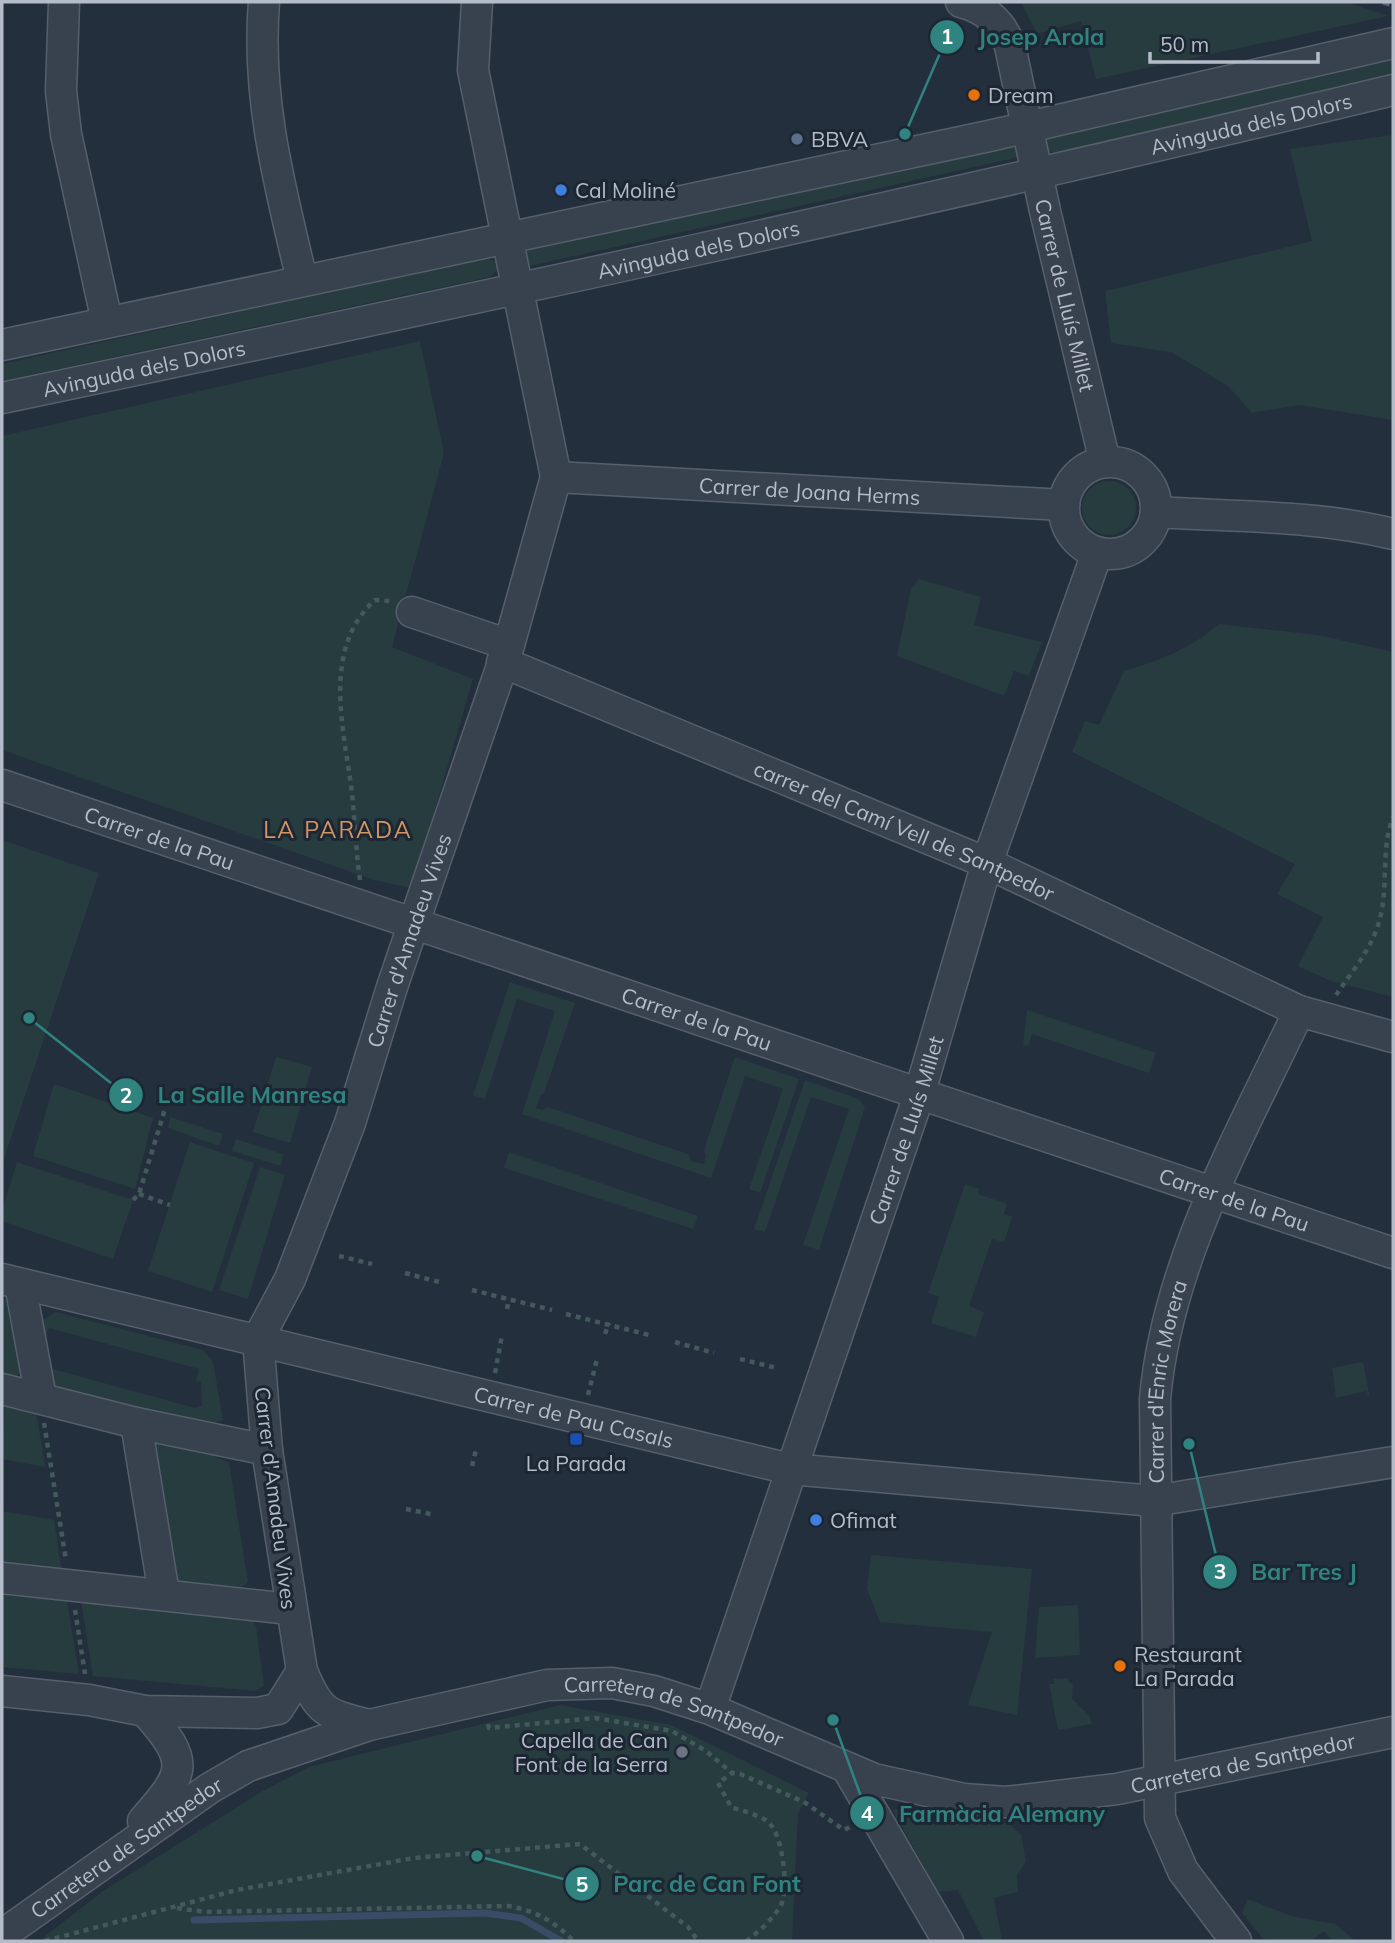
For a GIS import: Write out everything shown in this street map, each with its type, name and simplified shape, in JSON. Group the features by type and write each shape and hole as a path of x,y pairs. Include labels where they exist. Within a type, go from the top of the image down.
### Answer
{"street":[{"path":"64,2 61,67 66,134 107,322"},
{"path":"264,2 261,41 274,164 302,280"},
{"name":"Carrer d'Amadeu Vives","path":"369,1725 344,1719 322,1708 313,1698 302,1671 290,1609 267,1450 258,1339 290,1279 350,1123 392,987 505,654 556,477 473,70 477,2"},
{"name":"Carrer de Lluís Millet","path":"961,2 979,7 1004,30 1105,462"},
{"path":"2,345 1027,127 1393,43"},
{"name":"Avinguda dels Dolors","path":"2,398 519,290 1037,176 1393,90"},
{"path":"1105,462 1129,466 1147,481 1154,495 1156,512 1150,531 1137,546 1118,554 1097,553 1083,546 1072,535 1065,520 1064,505 1073,481 1093,465 1105,462"},
{"name":"Carrer de Joana Herms","path":"556,477 1064,505"},
{"path":"1156,512 1273,518 1364,527 1393,534"},
{"name":"Carrer de Lluís Millet","path":"710,1709 919,1095 987,863 1097,553"},
{"name":"carrer del Camí Vell de Santpedor","path":"412,612 987,863 1307,1013"},
{"name":"Carrer de la Pau","path":"2,785 919,1095 1215,1190 1393,1253"},
{"path":"1307,1013 1393,1037"},
{"name":"Carrer d'Enric Morera","path":"1236,1941 1183,1871 1160,1818 1157,1780 1154,1399 1159,1350 1169,1311 1215,1190 1307,1013"},
{"path":"11,1281 40,1398"},
{"name":"Carrer de Pau Casals","path":"11,1281 790,1469 1154,1501 1393,1462"},
{"path":"2,1389 136,1423 267,1450"},
{"path":"136,1423 164,1594"},
{"path":"2,1578 290,1609"},
{"path":"2,1691 89,1700 145,1712 268,1712 278,1709 286,1701 302,1671"},
{"name":"Carretera de Santpedor","path":"2,1935 210,1788 248,1766 369,1725 547,1685 612,1683 654,1691 710,1709 874,1779 964,1799 1006,1802 1057,1798 1157,1780 1393,1732"},
{"path":"110,1858 173,1787 178,1775 172,1747 145,1712"},
{"path":"846,1768 948,1941"}],"path":[{"path":"364,909 350,780 339,719 347,641 366,609 375,600 385,598 412,612"},
{"path":"1307,1013 1335,996 1366,953 1381,916 1385,881 1384,847 1393,817"},
{"path":"133,1200 139,1194 165,1109"},
{"path":"139,1194 170,1205"},
{"path":"339,1256 372,1264"},
{"path":"405,1273 443,1283"},
{"path":"472,1290 552,1310"},
{"path":"507,1309 509,1299"},
{"path":"566,1314 649,1335"},
{"path":"605,1334 610,1323"},
{"path":"491,1395 502,1335"},
{"path":"675,1342 714,1353"},
{"path":"582,1417 597,1359"},
{"path":"740,1359 777,1368"},
{"path":"40,1398 89,1700"},
{"path":"472,1466 476,1450"},
{"path":"406,1509 435,1515"},
{"path":"481,1698 489,1728 595,1718 673,1731 706,1751 732,1773 761,1782 804,1802 844,1830 872,1813"},
{"path":"732,1773 718,1783 731,1807 768,1822 780,1842 784,1872 782,1903 763,1929 746,1941"},
{"path":"45,1941 237,1890 414,1858 580,1844 688,1927 698,1941"},
{"path":"172,1907 205,1912 508,1906 531,1910 554,1921 574,1941"}],"green space":[{"path":"1021,2 1347,2 1388,16 1096,79 1081,21 1037,34"},
{"path":"1393,60 1393,78 1058,153 1045,152 1039,143 1046,137 1063,133"},
{"path":"1393,135 1393,420 1299,405 1252,413 1228,386 1171,352 1111,343 1105,291 1312,241 1290,149"},
{"path":"1005,145 1016,147 1019,157 534,265 526,265 523,255 530,249"},
{"path":"485,258 497,262 498,270 490,277 2,381 2,364"},
{"path":"420,341 444,453 392,647 473,679 412,888 374,880 2,750 2,436"},
{"path":"1109,481 1128,489 1136,508 1128,527 1109,535 1090,527 1082,508 1090,489"},
{"path":"919,579 981,597 974,625 1042,642 1029,676 1014,671 1004,696 897,656 911,589"},
{"path":"1219,624 1318,635 1393,652 1393,997 1331,981 1298,966 1323,917 1277,894 1295,864 1072,752 1085,721 1099,725 1124,671 1174,653"},
{"path":"2,840 99,873 3,1162 2,1162"},
{"path":"510,982 575,1003 544,1093 540,1096 536,1108 542,1110 548,1107 688,1154 691,1161 704,1164 704,1150 735,1057 799,1079 760,1193 749,1189 783,1089 745,1076 711,1178 522,1114 555,1011 517,999 485,1099 473,1095"},
{"path":"1027,1010 1156,1053 1149,1073 1032,1034 1028,1046 1023,1045"},
{"path":"276,1057 312,1067 290,1143 253,1132"},
{"path":"805,1080 859,1099 865,1107 819,1250 803,1245 849,1109 811,1097 765,1232 754,1229"},
{"path":"54,1084 153,1118 135,1189 33,1156"},
{"path":"170,1117 223,1134 219,1146 168,1128"},
{"path":"236,1139 283,1154 281,1166 232,1151"},
{"path":"190,1142 254,1163 212,1292 148,1271"},
{"path":"509,1152 698,1216 693,1229 504,1168"},
{"path":"17,1162 133,1200 113,1259 2,1221 2,1211"},
{"path":"260,1167 285,1175 248,1299 219,1290"},
{"path":"965,1184 979,1189 978,1194 1007,1204 1004,1214 1012,1217 1004,1242 992,1239 969,1306 984,1312 976,1337 931,1323 939,1297 928,1293"},
{"path":"2,1299 8,1301 22,1370 17,1376 2,1374"},
{"path":"55,1312 203,1350 213,1362 223,1420 207,1426 53,1387 49,1368 195,1408 202,1406 201,1382 196,1381 199,1369 49,1328 44,1339 42,1321"},
{"path":"1363,1362 1370,1399 1366,1391 1336,1398 1332,1368"},
{"path":"5,1403 36,1410 45,1467 2,1459"},
{"path":"157,1442 215,1456 229,1463 248,1582 236,1591 177,1582 155,1445"},
{"path":"2,1511 54,1520 62,1573 2,1567"},
{"path":"871,1555 1032,1569 1017,1715 968,1705 992,1632 880,1622 867,1589"},
{"path":"2,1594 67,1600 79,1674 2,1667"},
{"path":"81,1602 251,1619 256,1626 264,1686 256,1691 93,1676"},
{"path":"1078,1605 1080,1655 1035,1658 1039,1607"},
{"path":"1068,1678 1069,1683 1073,1683 1072,1699 1090,1717 1092,1724 1058,1730 1049,1684 1054,1684 1054,1679"},
{"path":"560,1705 671,1725 809,1793 798,1814 792,1941 39,1941 103,1891 261,1792 309,1767"},
{"path":"893,1810 943,1820 1009,1823 1021,1835 1026,1862 1017,1875 1018,1892 994,1898 1002,1941 984,1941 958,1890 938,1892"},
{"path":"1248,1899 1291,1916 1335,1924 1356,1941 1333,1941 1324,1931 1311,1941 1265,1941 1242,1913"}],"waterway":[{"path":"194,1920 484,1913 521,1918 561,1941"}],"railway":[{"path":"1383,2 1393,5"}],"place":[{"name":"Dream","path":"974,95"},
{"name":"Josep Arola","path":"905,134"},
{"name":"BBVA","path":"797,139"},
{"name":"Cal Moliné","path":"561,190"},
{"name":"La Salle Manresa","path":"29,1018"},
{"name":"La Parada","path":"576,1439"},
{"name":"Bar Tres J","path":"1189,1444"},
{"name":"Ofimat","path":"816,1520"},
{"name":"Restaurant La Parada","path":"1120,1666"},
{"name":"Farmàcia Alemany","path":"833,1720"},
{"name":"Capella de Can Font de la Serra","path":"682,1752"},
{"name":"Parc de Can Font","path":"477,1856"}],"district":[{"name":"LA PARADA","path":"338,829"}]}
